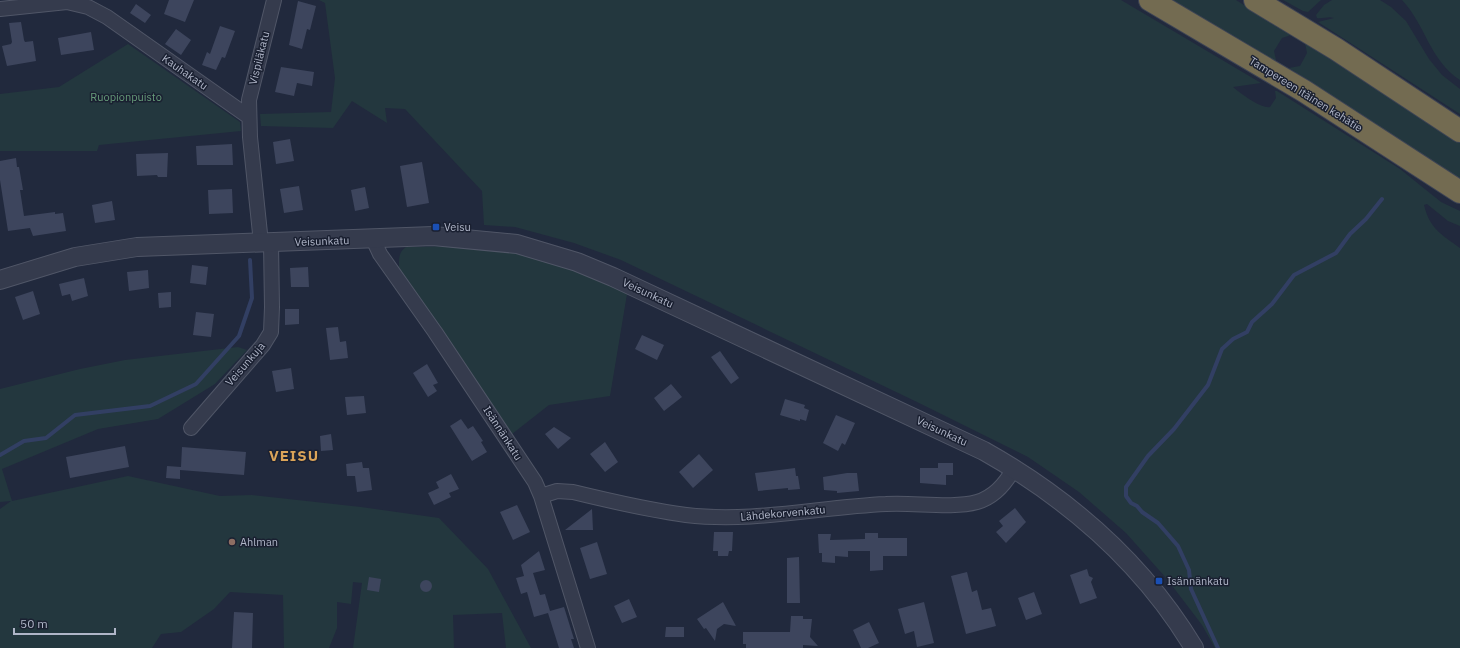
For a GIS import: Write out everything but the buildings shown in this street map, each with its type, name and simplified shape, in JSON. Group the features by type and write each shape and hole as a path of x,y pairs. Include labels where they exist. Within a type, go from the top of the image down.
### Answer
{"highway":[{"name":"Tampereen itäinen kehätie","path":"1150,0 1304,91 1460,192"},
{"path":"1255,0 1336,49 1460,132"}],"street":[{"name":"Vispiläkatu","path":"249,117 252,84 274,0"},
{"name":"Kauhakatu","path":"0,9 22,3 67,2 88,7 107,17 249,117"},
{"path":"249,117 266,243"},
{"name":"Veisunkatu","path":"0,280 75,257 137,247 433,236 495,241 539,249 577,262 619,280 793,360 984,451 1014,468 1073,509 1095,528 1132,565 1163,602 1194,648"},
{"name":"Isännänkatu","path":"373,239 380,254 535,482 541,496 588,648"},
{"name":"Veisunkuja","path":"191,428 260,348 271,332 272,307 266,243"},
{"name":"Lähdekorvenkatu","path":"541,496 549,492 569,491 686,515 742,517 885,504 966,504 986,498 999,489 1008,480 1014,468"}],"green space":[{"path":"319,0 1121,0 1261,83 1233,87 1251,100 1261,106 1270,107 1276,98 1275,91 1277,91 1400,169 1441,202 1460,211 1460,226 1448,221 1427,204 1424,205 1429,220 1437,230 1460,248 1460,648 1215,648 1202,625 1167,579 1126,533 1079,492 1028,457 621,260 574,243 515,227 484,225 482,191 405,109 385,108 387,123 352,101 333,128 261,126 260,114 331,112 335,78 325,3"},
{"path":"1169,0 1236,0 1291,35 1282,38 1274,51 1276,60 1273,60"},
{"path":"1283,0 1321,0 1308,12 1303,11"},
{"path":"1332,0 1380,0 1391,7 1406,21 1429,59 1442,75 1460,89 1460,114 1318,22 1334,18 1317,18 1316,15 1324,5"},
{"path":"1402,0 1460,0 1460,80 1442,63 1417,20"},
{"path":"1305,43 1460,143 1460,179 1289,68 1300,66 1307,53"},
{"name":"Ruopionpuisto","path":"128,44 240,122 241,131 99,145 97,151 0,151 0,94 59,87"},
{"path":"406,247 496,247 574,269 627,294 610,396 549,405 512,434 399,270 400,254"},
{"name":"Ahlman","path":"238,347 247,350 215,384 158,419 98,429 2,469 12,501 128,476 220,496 252,495 361,507 439,518 488,569 531,648 506,648 502,613 453,615 454,648 353,648 362,583 353,582 351,604 337,602 337,628 329,648 284,648 283,595 230,592 214,609 181,632 161,634 152,648 0,648 0,509 11,501 0,502 0,389 80,369 125,360"}],"waterway":[{"path":"1218,648 1191,589 1189,570 1178,546 1158,523 1131,503 1126,496 1126,487 1148,456 1174,429 1208,385 1222,349 1233,339 1247,332 1252,322 1272,304 1294,275 1336,253 1350,234 1366,219 1382,199"},
{"path":"0,455 24,441 46,438 75,415 150,406 196,384 239,336 252,298 250,260"}],"place":[{"name":"Veisu","path":"436,227"},
{"name":"Ahlman","path":"232,542"},
{"name":"Isännänkatu","path":"1159,581"}],"district":[{"name":"VEISU","path":"294,455"}]}
